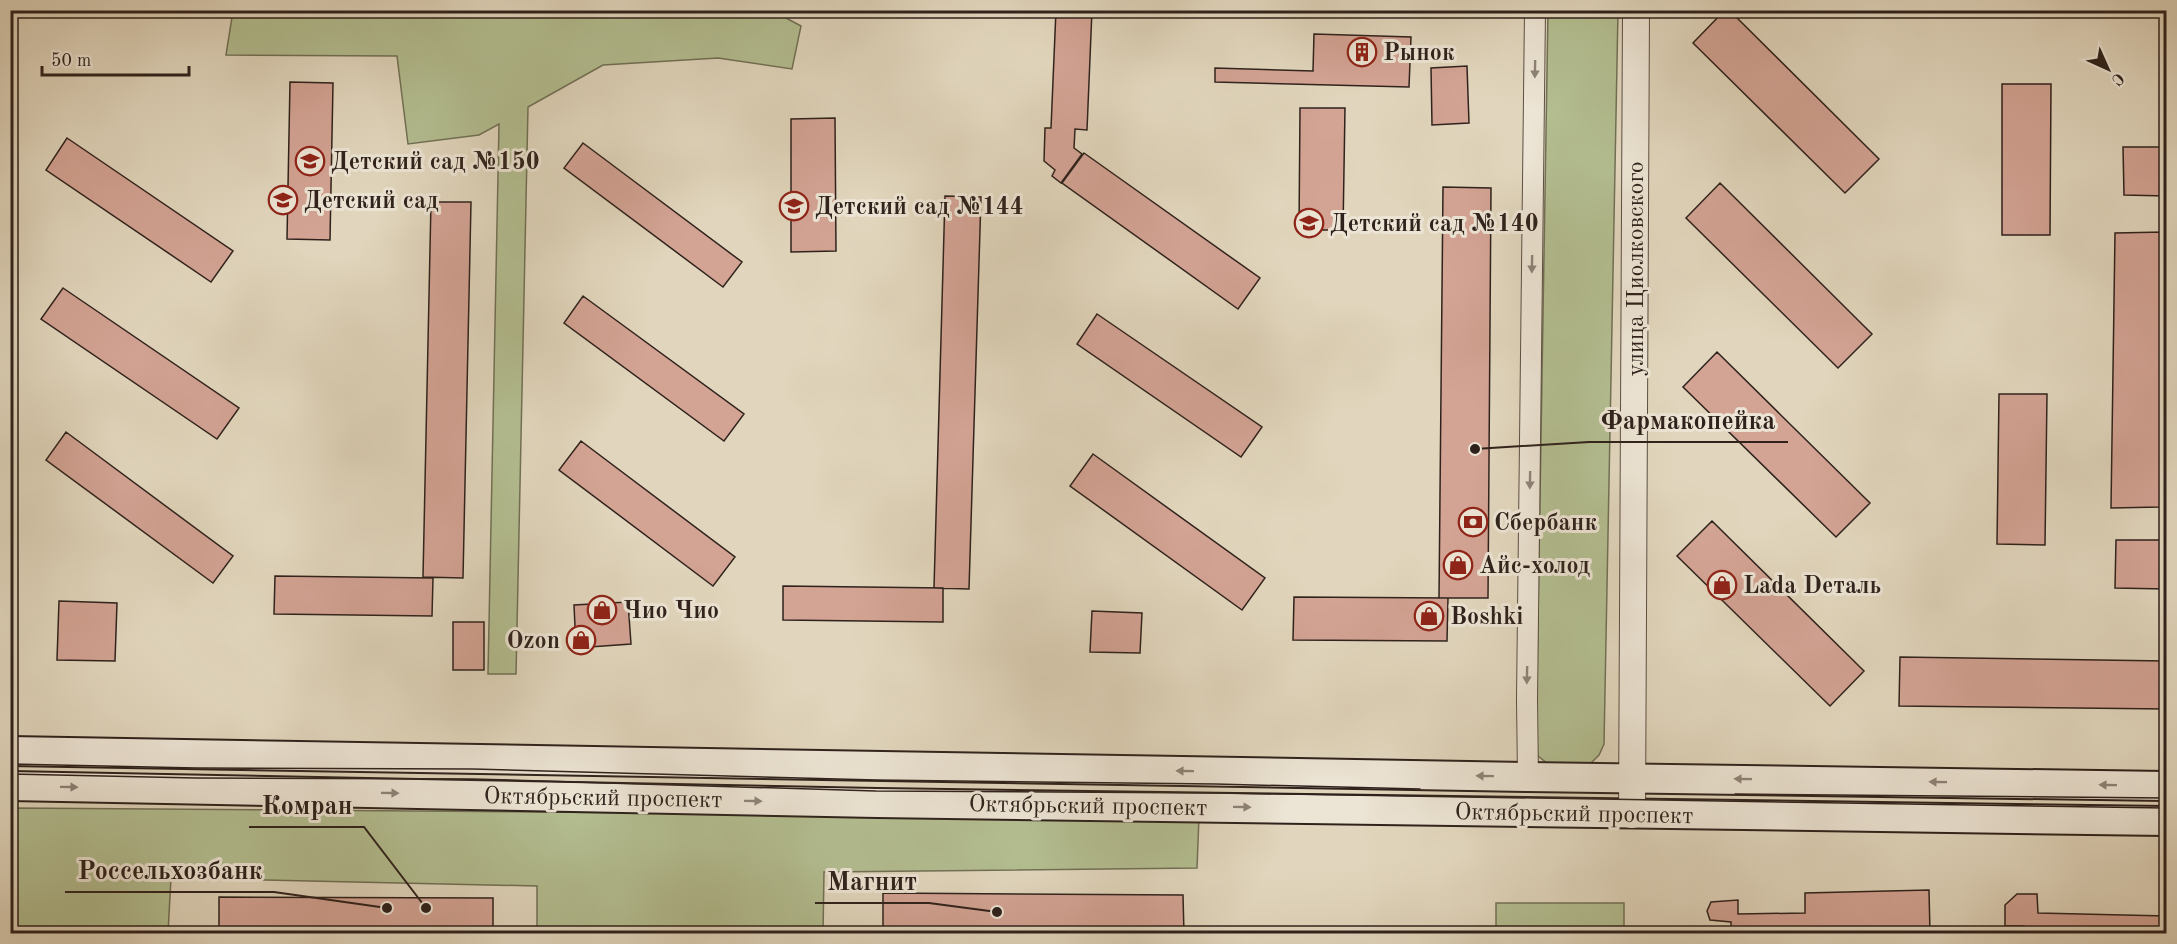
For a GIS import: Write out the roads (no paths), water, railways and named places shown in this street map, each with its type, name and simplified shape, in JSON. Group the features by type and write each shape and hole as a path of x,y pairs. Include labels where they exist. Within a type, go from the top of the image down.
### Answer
{"main road":[{"name":"Октябрьский проспект","path":"10,751 2166,786"},
{"name":"Октябрьский проспект","path":"10,786 876,803 1227,806 1632,815 2166,821"}],"street":[{"path":"1528,777 1527,700 1536,10"},
{"name":"улица Циолковского","path":"1632,815 1636,10"}],"tram line":[{"path":"10,764 197,768 473,769 876,780 1420,789"},
{"path":"10,774 196,778 473,779 876,791 1215,793 2166,808"},
{"path":"1735,794 2166,798"}],"place":[{"name":"Рынок","path":"1362,52"},
{"name":"Детский сад №150","path":"310,161"},
{"name":"Детский сад","path":"283,200"},
{"name":"Детский сад №144","path":"794,206"},
{"name":"Детский сад №140","path":"1309,223"},
{"name":"Фармакопейка","path":"1475,449"},
{"name":"Сбербанк","path":"1473,522"},
{"name":"Айс-холод","path":"1458,565"},
{"name":"Lada Dеталь","path":"1722,585"},
{"name":"Чио Чио","path":"602,610"},
{"name":"Boshki","path":"1429,616"},
{"name":"Ozon","path":"581,640"},
{"name":"Россельхозбанк","path":"387,908"},
{"name":"Комран","path":"426,908"},
{"name":"Магнит","path":"997,912"}]}
